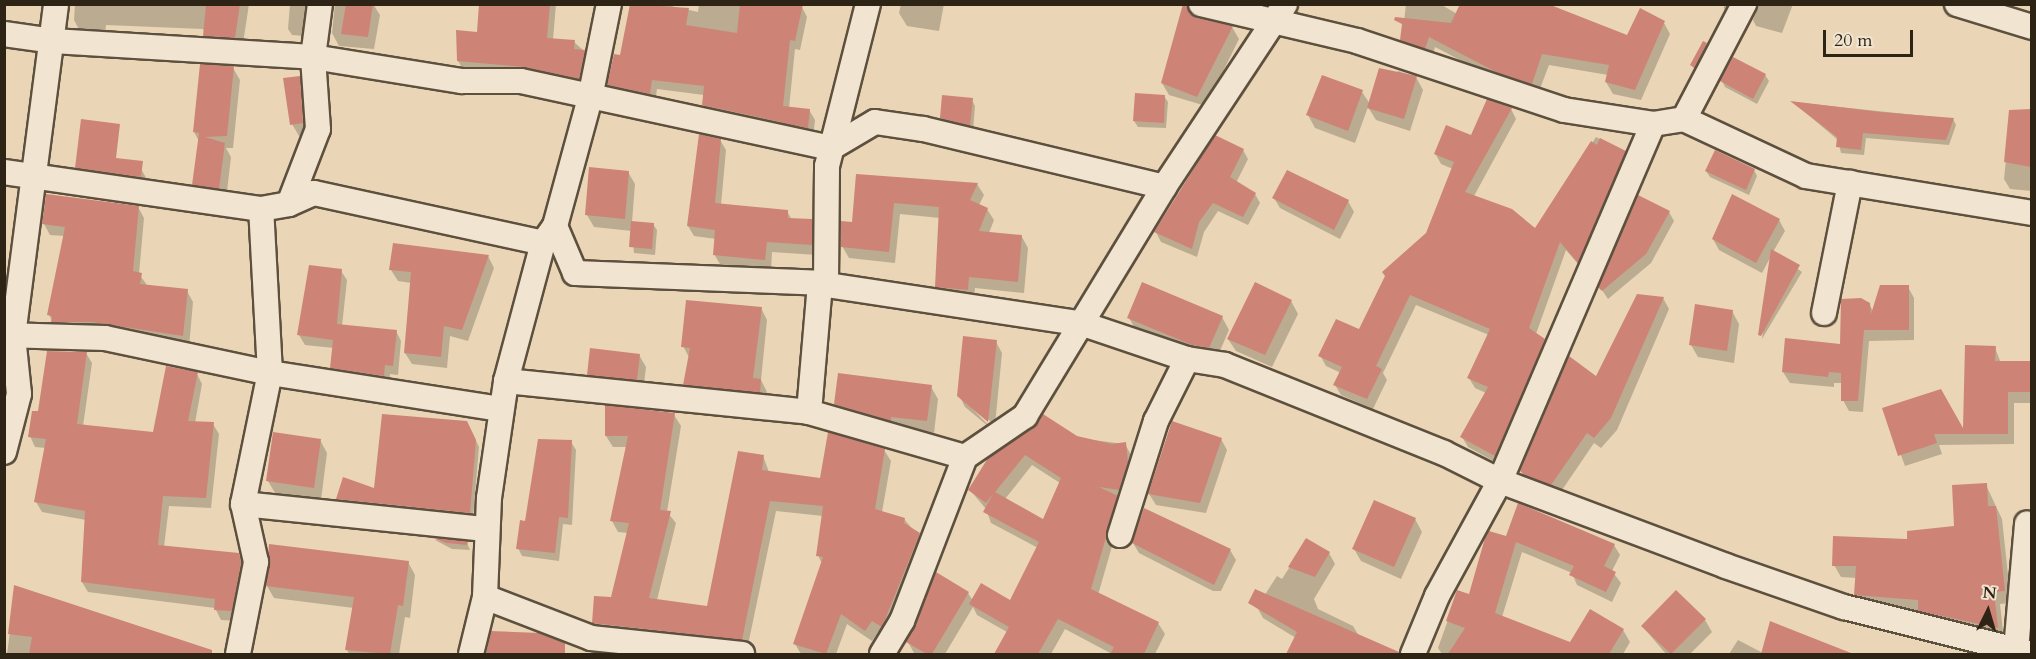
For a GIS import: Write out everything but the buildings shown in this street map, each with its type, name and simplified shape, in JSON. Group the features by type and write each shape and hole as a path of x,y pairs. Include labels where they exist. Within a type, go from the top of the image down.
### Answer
{"street":[{"path":"4,452 19,394 9,336 53,41 56,4"},
{"path":"289,204 318,129 313,57 320,4"},
{"path":"471,654 485,597 486,529 506,381 590,98 609,4"},
{"path":"809,412 823,283 827,166 868,4"},
{"path":"1201,4 1280,12 1357,41 1564,110 1653,124 1684,119 1806,176 2031,213"},
{"path":"1684,119 1744,4"},
{"path":"1957,4 2031,27"},
{"path":"882,654 902,621 965,457 1025,416 1083,324 1164,187 1280,12"},
{"path":"4,34 53,41 313,57 462,81 521,81 590,98 831,148 875,122 923,129 1164,187"},
{"path":"1413,654 1437,596 1500,482 1653,124"},
{"path":"4,172 32,174 261,209 289,204 314,193 549,234 576,273 823,283 1083,324 1187,359 1225,365 1444,453 1500,482 1844,607 2024,652 2027,523"},
{"path":"1824,313 1850,183"},
{"path":"238,654 256,562 243,504 270,373 261,209"},
{"path":"9,336 105,338 270,373 501,409"},
{"path":"1120,535 1156,421 1187,359"},
{"path":"506,381 809,412 965,457"},
{"path":"243,504 486,529"},
{"path":"485,597 591,638 742,654"}]}
